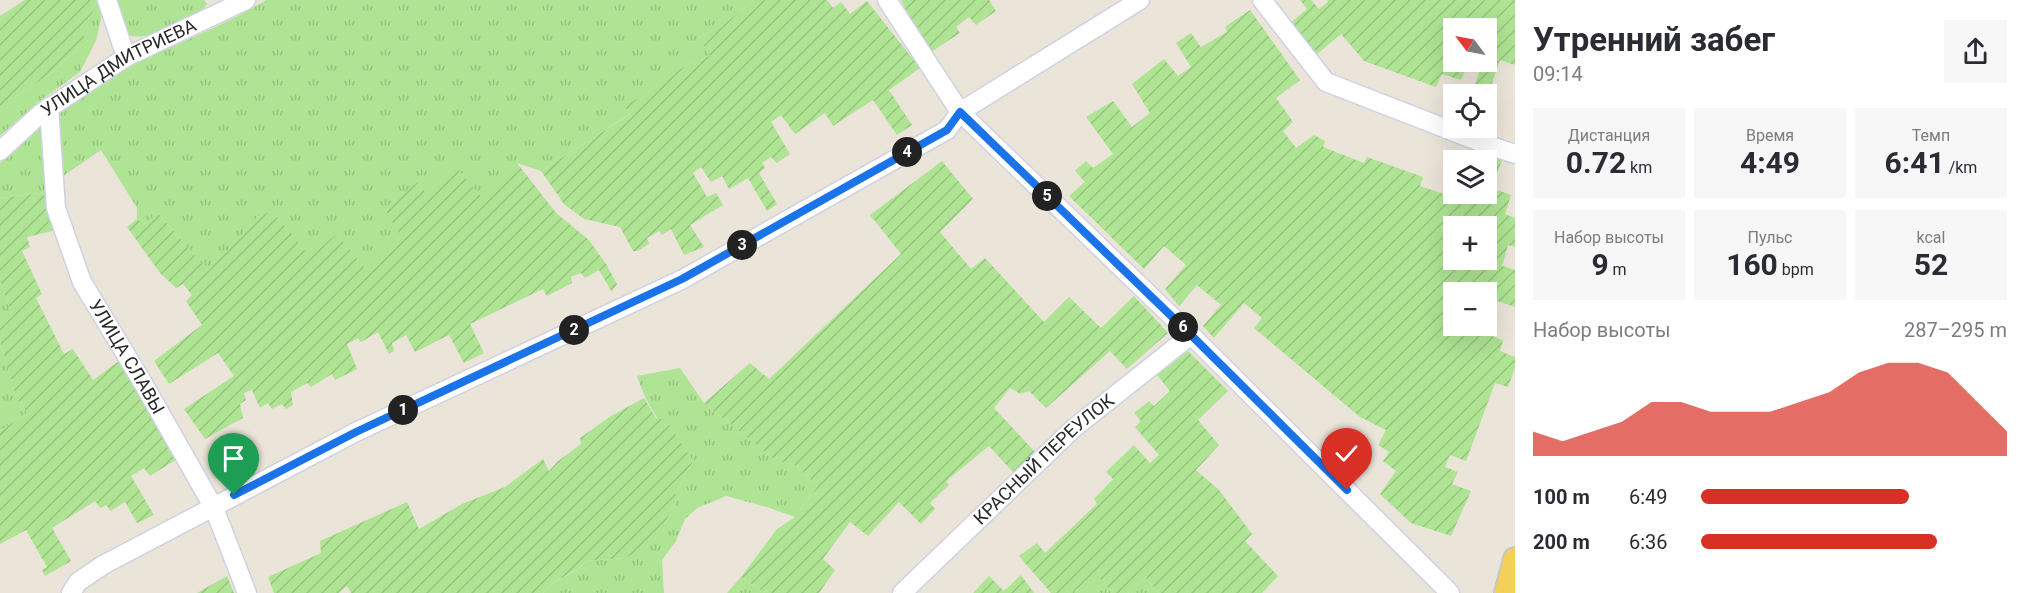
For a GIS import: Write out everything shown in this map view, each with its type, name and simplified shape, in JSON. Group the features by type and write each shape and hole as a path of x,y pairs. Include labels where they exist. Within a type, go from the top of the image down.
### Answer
{"main road":[{"path":"1506,593 1515,560"}],"street":[{"path":"107,0 126,57"},
{"name":"УЛИЦА ДМИТРИЕВА","path":"0,151 49,107 126,57 246,0"},
{"path":"887,0 960,112 1191,335 1450,593"},
{"path":"71,593 78,582 103,565 356,432 682,279 947,130 960,112 1140,0"},
{"path":"1262,0 1326,82 1515,154"},
{"name":"УЛИЦА СЛАВЫ","path":"49,107 57,208 82,282 214,508 247,593"},
{"name":"КРАСНЫЙ ПЕРЕУЛОК","path":"903,593 1074,428 1191,335"}],"green space":[{"path":"25,0 98,0 100,3 79,30 88,41 48,75 0,108 0,16"},
{"path":"114,0 204,0 207,4 203,9 166,29 137,37 128,35"},
{"path":"266,0 755,0 724,24 698,38 711,55 685,66 626,107 631,113 541,171 517,163 481,197 425,192 418,182 401,237 365,269 337,234 309,257 275,214 208,271 158,213 142,226 137,219 137,208 101,150 63,176 54,115 126,69"},
{"path":"755,0 827,0 833,8 841,2 850,14 867,1 920,68 889,90 912,125 897,135 873,100 833,126 825,113 795,134 781,115 771,122 790,154 777,163 771,157 762,163 765,168 759,173 777,204 767,211 748,178 729,189 722,176 711,182 701,167 693,173 707,197 716,193 723,205 690,225 704,247 684,255 671,229 662,235 659,231 647,238 649,244 638,251 633,251 620,227 584,219 564,204 541,171 630,114 625,107 685,66 711,55 698,38 724,24"},
{"path":"901,0 989,0 996,11 976,25 969,17 956,27 960,33 931,52 919,37"},
{"path":"1300,0 1311,0 1319,9 1328,2 1327,0 1515,0 1515,65 1500,60 1497,69 1497,18 1443,18 1443,72 1465,72 1461,80 1442,74 1436,87 1364,61 1341,34 1316,55 1289,24 1307,9"},
{"path":"100,3 102,14 96,41 80,72 37,103 0,136 0,108 48,75 88,41 79,30"},
{"path":"1250,10 1300,80 1276,98 1293,122 1283,131 1296,148 1314,135 1325,141 1323,147 1364,163 1367,157 1423,177 1420,186 1443,194 1443,204 1497,204 1497,190 1511,195 1505,214 1515,218 1515,247 1508,245 1502,266 1515,270 1515,307 1497,301 1497,282 1443,282 1443,336 1492,336 1503,340 1500,351 1515,357 1515,368 1508,387 1495,383 1466,461 1450,455 1445,467 1458,472 1452,484 1471,491 1451,536 1411,523 1380,494 1396,471 1383,461 1389,452 1378,445 1386,430 1360,417 1254,328 1262,318 1244,303 1214,338 1203,326 1221,305 1197,285 1179,306 1165,289 1186,265 1164,246 1144,269 1069,196 1085,182 1075,171 1086,161 1093,168 1113,154 1086,117 1113,101 1132,127 1150,113 1132,84 1164,59 1178,76 1191,67 1176,43 1191,33 1201,47 1227,32 1225,27"},
{"path":"1479,72 1496,72 1492,84 1475,84"},
{"path":"43,124 48,192 0,198 0,163 24,138"},
{"path":"1497,158 1502,160 1497,174"},
{"path":"942,161 973,199 940,232 971,269 985,258 1044,322 1069,297 1101,328 1134,296 1168,333 1127,369 1110,351 1046,408 1029,391 1020,394 1010,388 994,408 1035,452 1013,472 989,446 946,481 949,485 930,503 935,509 921,524 899,502 868,536 850,522 823,559 835,570 819,593 765,593 741,577 777,529 795,517 818,486 793,464 776,461 704,403 750,363 769,379 901,254 870,215"},
{"path":"517,163 556,213 589,240 617,284 612,292 599,270 585,278 581,273 571,277 572,283 547,296 543,289 470,324 484,353 464,363 449,335 415,352 406,335 392,343 394,351 389,354 378,332 361,342 358,338 347,344 357,369 335,380 332,374 311,387 307,383 291,392 293,405 286,409 282,404 272,409 268,403 260,408 252,390 244,393 246,400 240,404 243,418 205,439 184,409 234,376 218,353 169,384 154,361 202,325 186,301 192,295 183,284 176,288 160,273 127,227 137,219 143,225 158,213 208,271 261,213 275,214 309,256 337,234 365,268 401,237 384,208 418,182 425,192 456,167 481,196"},
{"path":"48,192 53,231 27,237 30,247 22,251 42,294 36,298 64,354 73,349 93,380 119,361 164,433 177,459 150,476 144,468 131,476 154,515 137,523 125,502 111,511 106,505 100,508 95,501 52,528 71,561 45,576 42,570 47,567 26,530 0,544 0,431 27,413 16,398 0,342 0,322 12,317 0,278 0,198"},
{"path":"0,278 12,317 0,322"},
{"path":"0,342 16,398 27,413 0,431"},
{"path":"1188,351 1228,391 1198,420 1219,445 1196,470 1219,490 1252,534 1245,541 1278,576 1262,593 1159,593 1145,577 1128,593 1112,593 1098,575 1071,593 1051,593 1019,556 1037,543 1045,553 1097,504 1094,499 1113,479 1106,472 1134,445 1150,463 1159,455 1135,427 1141,421 1134,413 1149,401 1154,406 1170,391 1157,375"},
{"path":"680,368 704,403 776,461 793,464 818,486 795,517 726,496 697,508 685,519 676,541 662,560 664,593 543,593 586,561 624,558 675,505 676,492 693,461 654,412 637,376"},
{"path":"644,398 656,418 666,420 693,461 676,492 675,505 650,546 624,558 586,561 553,583 543,593 351,593 347,586 339,593 274,593 268,577 321,553 320,541 407,502 419,529 462,504 505,487 543,459 549,471 581,444 580,438 611,416"},
{"path":"1021,575 1034,593 973,593 989,576 1004,591"},
{"path":"1098,575 1112,593 1071,593"},
{"path":"227,576 234,593 197,593"},
{"path":"741,577 765,593 727,593"},
{"path":"1145,577 1159,593 1128,593"}],"route":[{"path":"234,495 356,432 682,279 947,130 960,112 1191,335 1347,490"}]}
